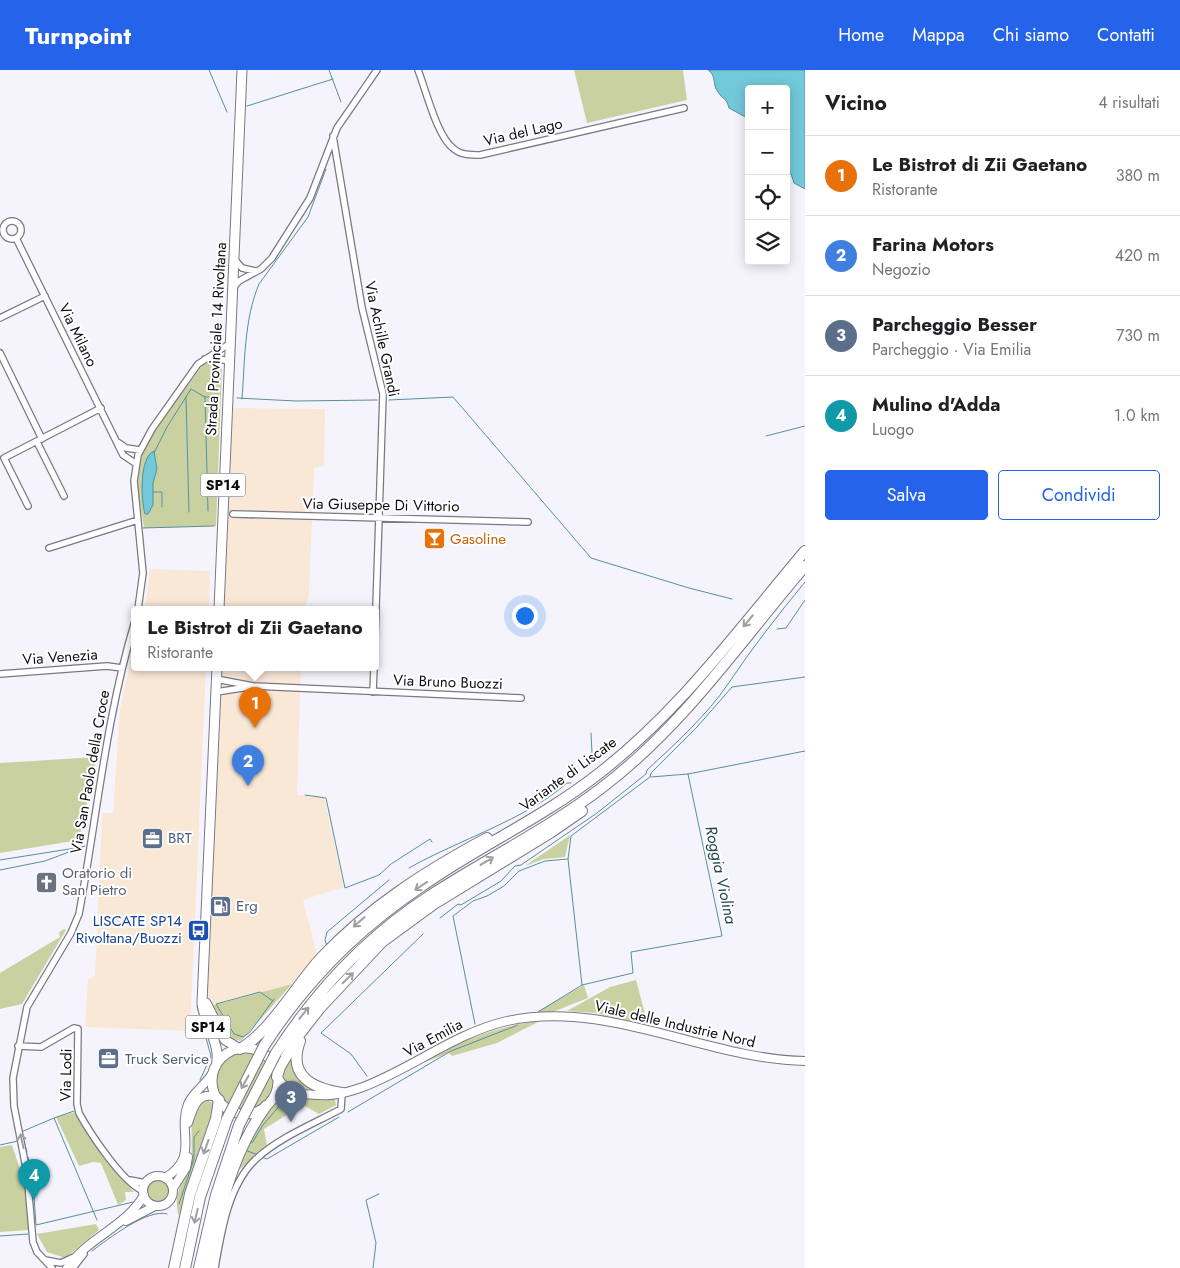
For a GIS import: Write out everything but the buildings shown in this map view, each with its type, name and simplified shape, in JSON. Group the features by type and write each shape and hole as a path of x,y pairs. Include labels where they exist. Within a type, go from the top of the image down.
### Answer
{"highway":[{"name":"Variante di Liscate","path":"185,1268 200,1197 226,1119 264,1046 288,1011 334,958 385,913 423,885 536,818 618,759 660,720 707,670 805,552"},
{"name":"Variante di Liscate","path":"199,1268 216,1196 239,1125 276,1053 299,1020 349,962 393,923 430,896 558,819 626,769 692,704 805,566"},
{"path":"277,1077 280,1067 299,1036 327,1000 382,942 400,928 550,833 629,775 668,739 713,690 744,652 758,625"},
{"path":"240,1049 274,1016 333,945 382,902 420,876 562,796 660,720"},
{"path":"327,1000 300,1039 297,1061 302,1075 311,1084 320,1089 342,1093"},
{"path":"174,1268 190,1194 216,1119 217,1099"},
{"path":"209,1268 229,1182 245,1139 268,1103"}],"main road":[{"name":"Strada Provinciale 14 Rivoltana","path":"219,606 228,361 242,70"},
{"name":"SP14","path":"215,1068 217,1053 203,1012 203,987 217,671"},
{"name":"SP14","path":"203,987 209,1011 224,1039 232,1046 240,1049"},
{"name":"Via Emilia","path":"268,1103 284,1094 342,1093 367,1085 395,1072 476,1030 513,1020 540,1017"},
{"name":"Viale delle Industrie Nord","path":"540,1017 590,1018 745,1054 782,1060 805,1061"},
{"path":"111,1228 155,1206 169,1202 173,1188 188,1162 186,1128 189,1102 211,1077 215,1068 228,1053 240,1049 251,1049 264,1055 273,1064 277,1077 276,1090 268,1103 251,1113 239,1113 226,1108 217,1099 212,1084 215,1068"},
{"name":"Via Emilia","path":"277,1077 286,1087 308,1095"},
{"path":"186,1128 199,1098 205,1095 217,1099"},
{"path":"165,1178 180,1166 184,1157 186,1143"},
{"path":"67,1268 78,1253 136,1208 144,1190 155,1176 165,1178 173,1188"},
{"path":"144,1190 148,1202 155,1206"}],"street":[{"path":"232,290 239,280 258,271 272,258 306,206 333,136 377,70"},
{"name":"Via del Lago","path":"418,70 443,136 453,149 467,154 480,155 684,108"},
{"name":"Via Achille Grandi","path":"333,136 362,308 383,394 376,606"},
{"name":"Via Milano","path":"16,238 124,457 135,464"},
{"path":"233,256 242,268 258,271"},
{"path":"0,318 45,296"},
{"path":"138,606 143,573 134,481 135,464 152,428 203,359 229,344"},
{"path":"0,353 64,496"},
{"path":"203,359 215,358 228,361"},
{"path":"28,506 4,458 101,408"},
{"path":"118,442 126,448 140,450"},
{"name":"Via Giuseppe Di Vittorio","path":"233,514 528,522"},
{"path":"49,548 138,520"},
{"name":"Via San Paolo della Croce","path":"45,1260 36,1252 33,1242 27,1173 12,1091 18,1046 28,1005 77,919 122,668 131,635"},
{"name":"Via Venezia","path":"0,674 107,666 122,668"},
{"path":"372,692 374,671"},
{"name":"Via Bruno Buozzi","path":"216,679 254,686 521,698"},
{"name":"Via Bruno Buozzi","path":"216,692 254,686"},
{"name":"Via Lodi","path":"18,1046 40,1047 74,1028 79,1030 78,1108 122,1175 135,1182 144,1190"},
{"path":"215,1268 234,1193 245,1172 259,1156 277,1144 341,1109 342,1093"},
{"path":"73,1268 84,1254 104,1238 111,1228"},
{"path":"45,1260 64,1262 78,1253"},
{"path":"45,1260 52,1268"}],"shaded area":[{"path":"231,408 325,409 324,466 314,468 309,596 305,606 224,606"},
{"path":"150,569 210,571 209,606 145,606"},
{"path":"131,660 131,671 206,671 190,1031 85,1027 88,980 95,975 102,813 113,813 120,709"},
{"path":"223,671 301,671 297,795 324,796 344,887 303,900 317,955 292,984 211,1006 207,989"}],"green space":[{"path":"574,70 683,70 687,100 587,123"},
{"path":"210,360 217,360 222,369 216,526 144,528 138,482 142,455 148,442 166,415 202,366"},
{"path":"97,757 79,840 0,853 0,763"},
{"path":"570,835 565,857 544,859 525,866"},
{"path":"64,929 66,930 22,1004 0,1009 0,973 60,937 59,932"},
{"path":"636,980 648,1025 595,1013 567,1011 610,987"},
{"path":"292,984 241,1041 229,1038 211,1006"},
{"path":"584,985 588,998 550,1013 540,1013 538,1011"},
{"path":"540,1021 497,1043 452,1056 449,1053 425,1062 452,1047 494,1030"},
{"path":"295,1046 294,1062 325,1092 293,1087 283,1080 282,1071"},
{"path":"244,1053 255,1055 268,1066 273,1082 271,1093 260,1106 244,1111 233,1109 220,1098 215,1082 217,1071 228,1058"},
{"path":"290,1097 335,1099 336,1105 319,1114 303,1105 264,1129 267,1146 239,1170 257,1126 264,1115 280,1100"},
{"path":"207,1100 215,1104 215,1109 194,1166 179,1216 177,1199 191,1157 193,1117 200,1104"},
{"path":"75,1112 120,1176 134,1192 125,1192 126,1200 118,1205 101,1163 93,1162 79,1166 56,1117"},
{"path":"12,1145 24,1181 29,1230 0,1232 0,1147"},
{"path":"158,1180 166,1183 169,1191 166,1199 158,1202 150,1199 147,1191 150,1183"},
{"path":"96,1224 99,1230 65,1258 47,1252 37,1234"}],"water":[{"path":"708,70 805,70 805,189 794,183 790,174 790,85 745,85 745,117 729,108 726,100 716,89 711,72"},
{"path":"154,451 157,469 153,483 153,505 148,514 145,514 142,480 146,462 149,455"}],"waterway":[{"path":"209,70 227,112"},
{"path":"329,70 341,102"},
{"path":"247,106 333,79"},
{"path":"242,399 250,312 259,284 308,217 326,169"},
{"path":"154,453 167,427 191,389 205,397 219,397"},
{"path":"186,397 189,512"},
{"path":"205,397 208,511"},
{"path":"389,400 453,397 591,558 732,599"},
{"path":"237,398 296,401 377,400"},
{"path":"766,436 805,426"},
{"path":"153,492 162,492 162,507"},
{"path":"143,528 214,526"},
{"path":"440,918 458,904 461,905 501,881 515,866 521,865 597,813 646,774 647,770 711,707 765,632 805,582"},
{"path":"777,629 786,628 805,600"},
{"name":"Roggia Violina","path":"582,985 568,859 571,836 650,777 651,773 697,727 732,687 805,677"},
{"path":"591,733 592,753"},
{"name":"Roggia Violina","path":"651,777 688,774 805,751"},
{"name":"Roggia Violina","path":"538,1012 582,985 633,973 631,952 722,936 688,774"},
{"path":"409,868 511,819 550,796 567,783 571,783"},
{"path":"305,795 326,798 345,888 379,875 391,864 430,839 432,842"},
{"path":"0,870 45,861 85,846"},
{"path":"0,860 82,847"},
{"path":"475,1024 453,916 473,901 487,896 504,886 519,871 545,861 568,859"},
{"path":"327,946 325,940 327,932 389,880"},
{"path":"367,1076 351,1054 321,1033 423,934"},
{"path":"273,1001 260,992 216,1004 234,1034 243,1037 250,1032 274,999"},
{"path":"197,1006 211,1056 200,1080"},
{"name":"Roggia Violina","path":"348,1112 451,1051 518,1025"},
{"path":"252,1143 263,1125 281,1104"},
{"path":"54,1118 74,1111"},
{"name":"Roggia Violina","path":"261,1157 267,1159 339,1117"},
{"path":"27,1152 21,1132 54,1118 97,1220"},
{"name":"Roggia Violina","path":"179,1204 194,1159 194,1137 199,1131"},
{"name":"Roggia Violina","path":"0,1145 18,1141"},
{"name":"Roggia Violina","path":"245,1150 258,1155"},
{"name":"Roggia Violina","path":"28,1157 33,1182 36,1225 133,1202"},
{"path":"373,1268 376,1243 366,1200 379,1194"},
{"path":"92,1251 118,1232 139,1220 159,1213 167,1214"},
{"path":"0,1236 28,1234"}],"place":[{"name":"Gasoline","path":"434,539"},
{"name":"Le Bistrot di Zii Gaetano","path":"255,728"},
{"name":"Farina Motors","path":"248,786"},
{"name":"BRT","path":"152,838"},
{"name":"Oratorio di San Pietro","path":"46,882"},
{"name":"Erg","path":"220,906"},
{"name":"LISCATE SP14 Rivoltana/Buozzi","path":"198,930"},
{"name":"Truck Service","path":"109,1059"},
{"name":"Parcheggio Besser","path":"291,1122"},
{"name":"Mulino d'Adda","path":"34,1200"}]}
